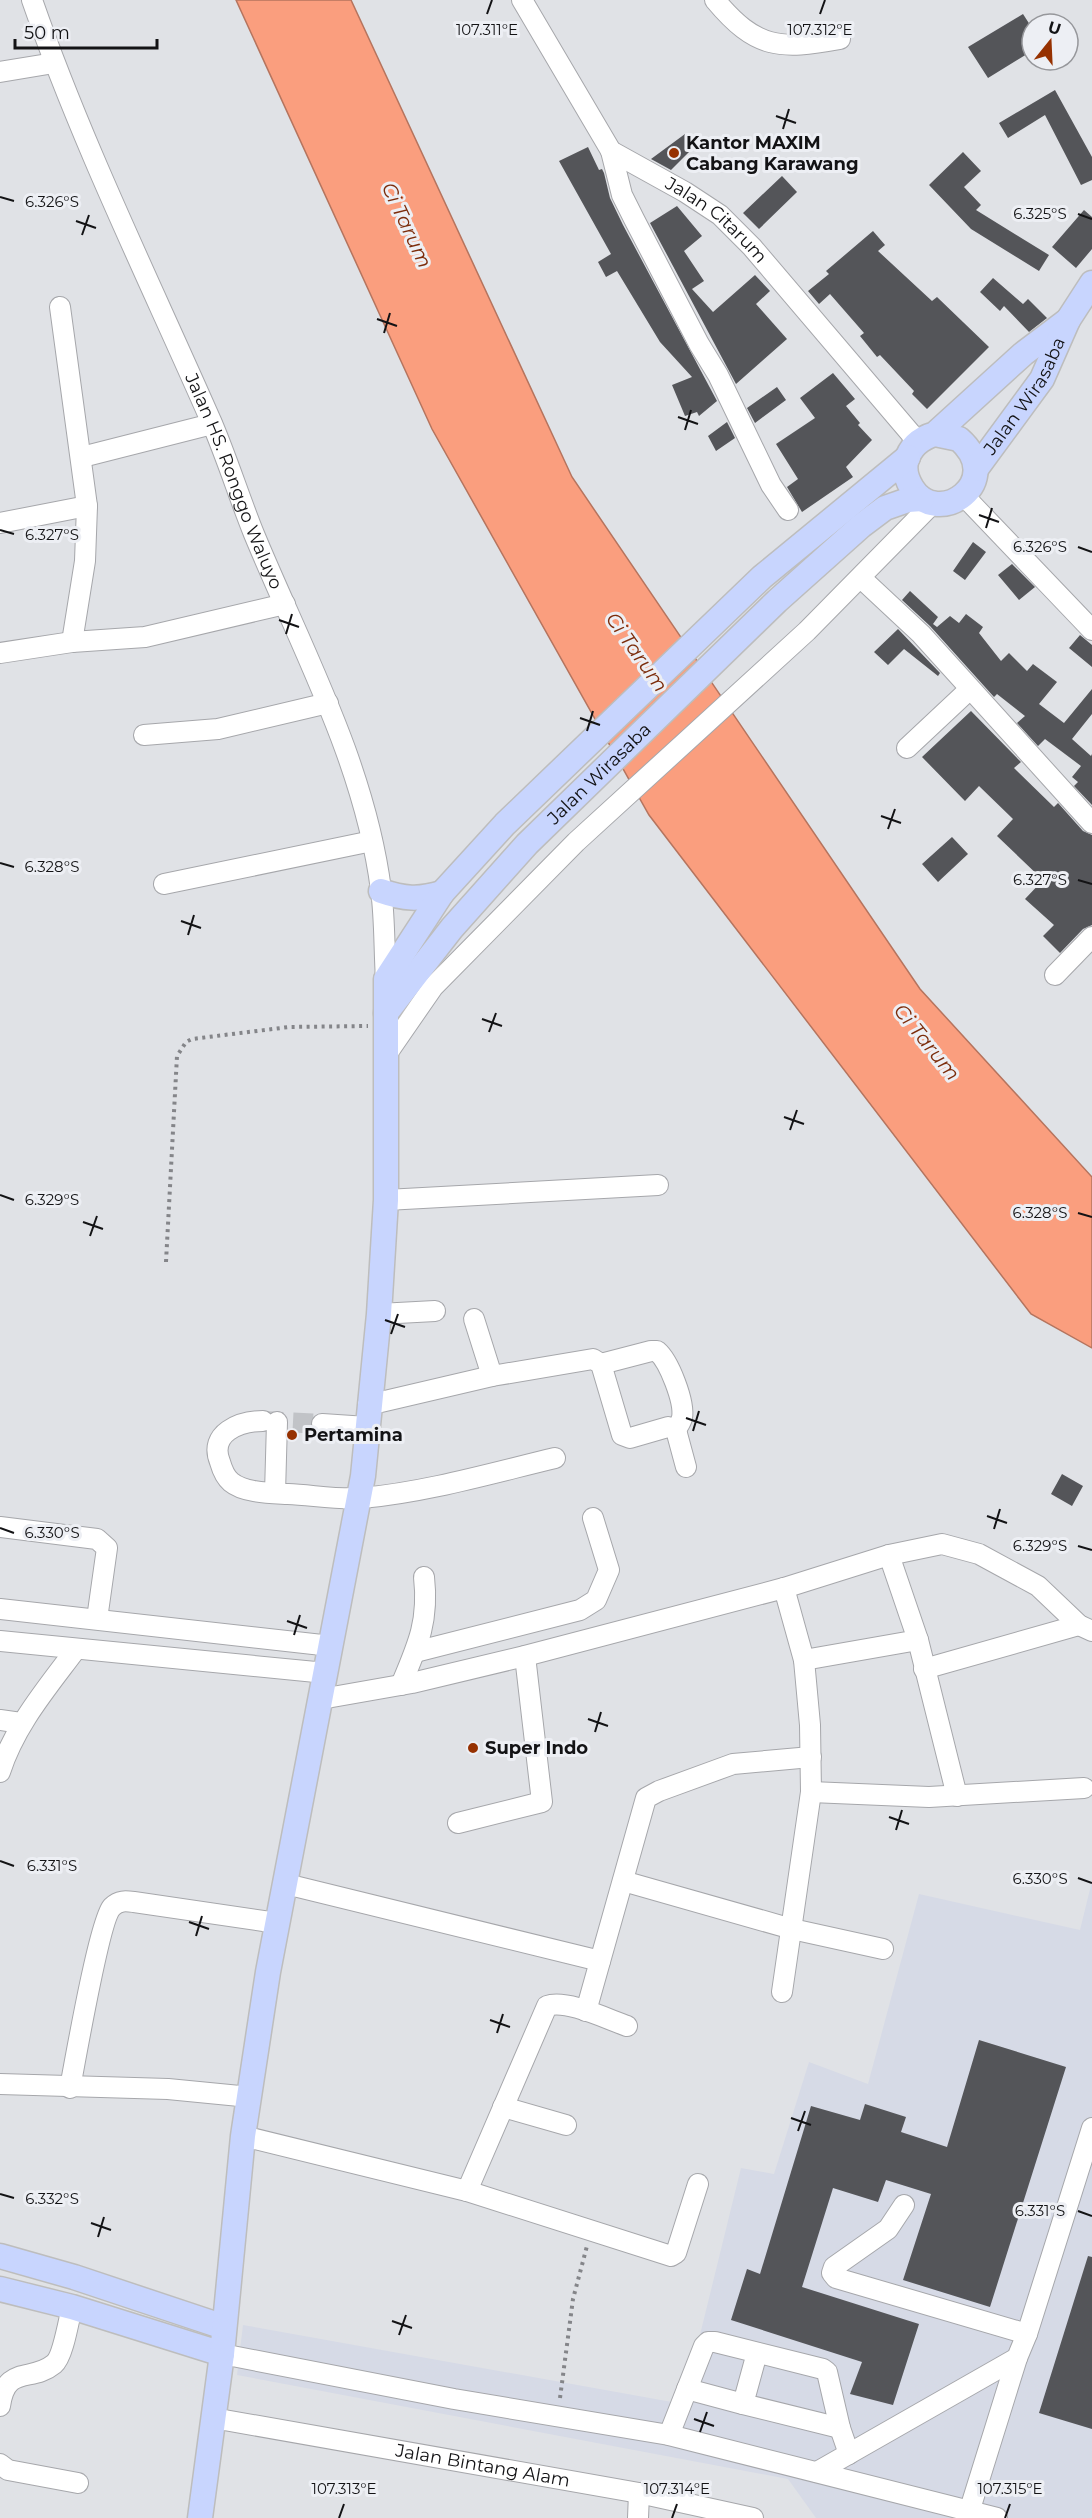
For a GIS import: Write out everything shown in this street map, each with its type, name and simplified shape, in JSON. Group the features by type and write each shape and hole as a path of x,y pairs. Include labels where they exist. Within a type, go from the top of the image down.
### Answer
{"main road":[{"name":"Jalan Wirasaba","path":"976,469 1042,379 1068,320 1092,283"},
{"name":"Jalan Wirasaba","path":"386,979 442,893 505,824 762,576 920,444 1014,361 1068,320"},
{"path":"959,438 974,457 976,469 973,483 964,496 944,504 928,501 908,481 920,444 959,438"},
{"name":"Jalan Wirasaba","path":"386,1020 452,928 527,844 777,601 861,526 885,508 908,500 928,501"},
{"path":"381,891 401,898 422,899 442,893"},
{"name":"Jalan HS. Ronggo Waluyo","path":"200,2518 222,2354 243,2136 277,1923 360,1498 379,1314 386,1200 386,979"},
{"path":"0,2256 74,2277 224,2327"},
{"path":"0,2289 72,2307 222,2354"}],"street":[{"name":"Jalan HS. Ronggo Waluyo","path":"32,0 54,63 212,424 254,534 328,703 358,788 372,841 381,891 386,979"},
{"path":"522,0 611,151 622,195 699,344 718,375 771,485 788,510"},
{"path":"715,0 732,21 757,38 798,46 840,39"},
{"path":"0,72 54,63"},
{"name":"Jalan Citarum","path":"611,151 685,192 720,215 752,247 920,444"},
{"path":"60,308 87,506 84,561 72,642"},
{"path":"82,457 212,424"},
{"path":"964,496 1092,630"},
{"path":"386,1055 433,987 576,842 807,631 861,578 928,501"},
{"path":"0,523 87,506"},
{"path":"861,578 921,634 1092,823"},
{"path":"0,653 72,642 146,637 285,604"},
{"path":"907,748 970,689"},
{"path":"144,735 218,729 328,703"},
{"path":"164,884 372,841"},
{"path":"1055,975 1092,937"},
{"path":"386,1200 658,1185"},
{"path":"379,1314 435,1311"},
{"path":"474,1318 492,1376"},
{"path":"601,1364 651,1351 657,1351 665,1357 682,1408 682,1420 675,1430"},
{"path":"322,1424 367,1416 492,1376 593,1359 601,1364 622,1435 630,1438 668,1427 675,1430"},
{"path":"275,1493 270,1421 244,1422 229,1428 219,1443 218,1459 226,1478 233,1484 275,1493 360,1498 456,1481 555,1458"},
{"path":"675,1430 686,1467"},
{"path":"416,1652 580,1610 596,1600 609,1570 593,1518"},
{"path":"0,1527 97,1539 103,1542 107,1548 97,1619"},
{"path":"321,1699 401,1685 525,1656 784,1588 889,1555 942,1544 980,1554 1038,1586 1086,1628"},
{"path":"889,1555 918,1640 957,1796"},
{"path":"401,1685 416,1652 426,1617 424,1577"},
{"path":"782,1992 811,1792 812,1757 804,1660 784,1588"},
{"path":"0,1609 332,1646"},
{"path":"924,1669 1086,1628"},
{"path":"254,1666 257,1637"},
{"path":"804,1660 918,1640"},
{"path":"0,1641 326,1673"},
{"path":"0,1772 7,1750 21,1723 76,1649"},
{"path":"458,1823 542,1802 525,1656"},
{"path":"0,1720 21,1723"},
{"path":"586,2011 641,1808 646,1798 733,1764 812,1757"},
{"path":"811,1792 891,1798 1084,1788"},
{"path":"623,1881 792,1929 884,1949"},
{"path":"286,1884 600,1961"},
{"path":"70,2088 98,1953 108,1912 113,1905 120,1901 134,1902 277,1923"},
{"path":"467,2191 547,2006 554,2004 586,2011 627,2026"},
{"path":"0,2084 70,2088 168,2089 250,2097"},
{"path":"503,2107 566,2125"},
{"path":"970,2509 1092,2128"},
{"path":"243,2136 467,2191 671,2256 676,2253 698,2184"},
{"path":"904,2205 888,2229 834,2267 832,2273 836,2278 1027,2334"},
{"path":"0,2406 4,2387 11,2381 54,2364 60,2355 72,2307"},
{"path":"669,2434 704,2346 708,2342 823,2369 827,2372 840,2428 849,2454"},
{"path":"743,2404 757,2353"},
{"path":"222,2354 558,2418 669,2434 970,2509 997,2518"},
{"path":"818,2472 1017,2358"},
{"path":"687,2388 840,2428"},
{"name":"Jalan Bintang Alam","path":"213,2418 639,2493 753,2518"},
{"path":"0,2464 8,2470 78,2483"},
{"path":"638,2518 639,2493"}],"path":[{"path":"166,1262 177,1056 186,1042 289,1027 386,1020"},
{"path":"558,2418 573,2300 592,2231"}],"shaded area":[{"path":"1092,1881 1092,2518 816,2518 788,2479 237,2375 243,2325 683,2404 741,2168 774,2174 809,2062 868,2084 919,1894 1080,1930"}],"water":[{"name":"Ci Tarum","path":"236,0 351,0 572,477 920,989 1092,1177 1092,1348 1031,1314 649,815 432,429"}],"building":[{"path":"1020,16 1020,58 988,78 968,47"},
{"path":"1055,90 1092,157 1092,180 1081,185 1045,115 1008,138 999,123"},
{"name":"Kantor MAXIM Cabang Karawang","path":"685,134 695,146 671,170 651,159"},
{"path":"588,147 599,170 602,169 604,173 610,198 623,225 717,401 699,416 697,412 685,416 672,385 692,377 660,342 617,271 606,277 598,262 611,254 559,161"},
{"path":"963,152 981,171 964,187 981,205 976,210 1049,255 1039,271 971,229 929,185"},
{"path":"782,176 797,192 759,229 743,213"},
{"path":"677,206 702,236 684,251 704,281 692,289 713,312 755,275 770,291 756,304 787,339 736,384 650,223"},
{"path":"1084,210 1092,217 1092,249 1076,268 1052,247"},
{"path":"873,231 885,245 878,251 932,301 937,297 989,347 927,409 912,394 914,391 880,355 877,357 860,336 864,333 830,294 819,304 808,291 829,274 826,271"},
{"path":"993,278 1023,304 1028,299 1047,318 1029,332 1004,306 1000,311 980,292"},
{"path":"833,373 855,399 846,406 860,423 858,425 872,440 846,467 853,477 802,512 787,487 798,479 776,444 815,418 800,398"},
{"path":"777,387 786,400 755,423 747,408"},
{"path":"727,422 735,438 716,451 708,436"},
{"path":"973,542 986,552 965,580 953,571"},
{"path":"1012,564 1035,587 1019,600 998,575"},
{"path":"910,591 938,617 933,624 937,627 950,616 959,623 966,614 983,627 979,633 1001,661 1009,653 1027,671 1033,664 1057,682 1039,704 1064,723 1092,689 1092,714 1072,739 1091,756 1092,754 1092,805 1074,786 1078,782 1072,777 1081,766 1045,739 1038,746 1017,723 1025,716 997,694 994,697 930,626 902,600"},
{"path":"898,629 940,673 938,676 904,649 888,665 874,652"},
{"path":"1080,635 1092,645 1092,667 1069,648"},
{"path":"971,711 1021,762 1014,768 1054,807 1058,803 1083,831 1092,835 1092,925 1083,929 1060,953 1043,936 1054,925 1025,899 1043,880 997,836 1013,819 979,786 965,801 922,757"},
{"path":"952,837 968,854 938,882 922,864"},
{"path":"1062,1474 1083,1486 1072,1506 1051,1494"},
{"path":"979,2040 1066,2067 990,2307 903,2280 931,2194 886,2180 878,2202 833,2188 802,2287 919,2324 893,2405 850,2394 862,2362 731,2320 747,2269 760,2274 811,2106 860,2120 865,2104 906,2117 901,2132 947,2147"},
{"path":"1088,2256 1092,2257 1092,2429 1039,2413"}],"tunnel":[{"path":"263,1421 322,1424"}],"place":[{"name":"Kantor MAXIM Cabang Karawang","path":"674,153"},
{"name":"Pertamina","path":"292,1435"},
{"name":"Super Indo","path":"473,1748"}]}
